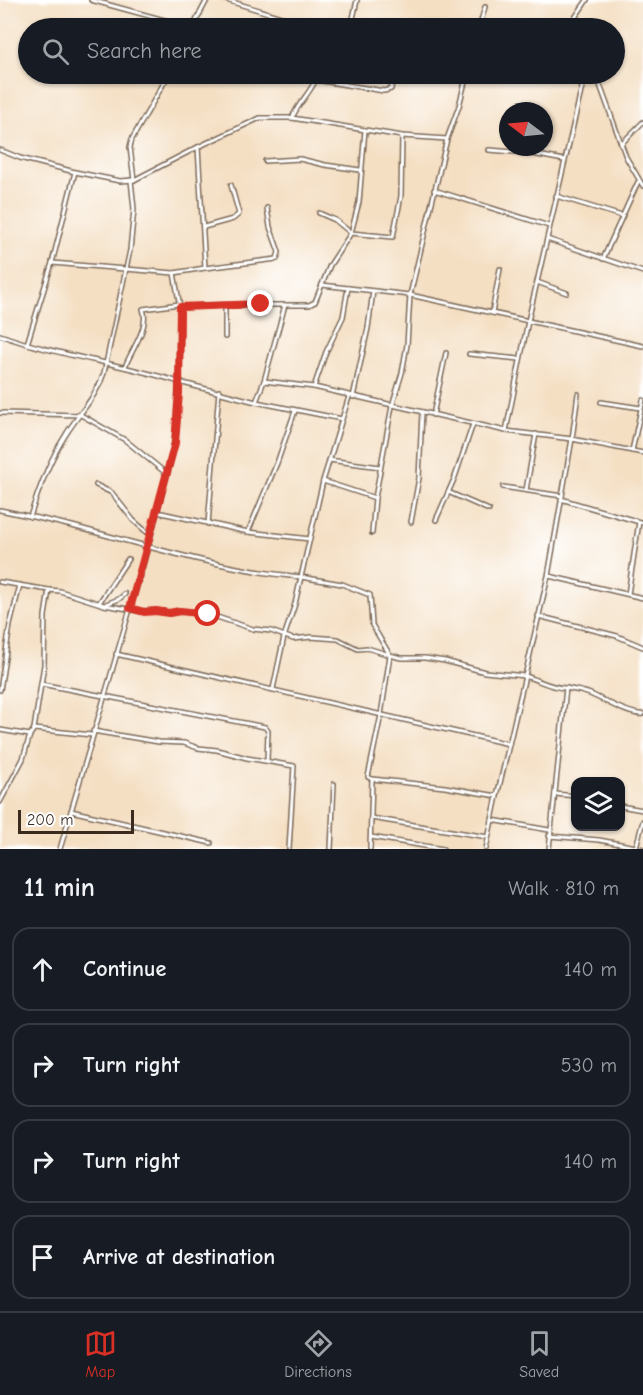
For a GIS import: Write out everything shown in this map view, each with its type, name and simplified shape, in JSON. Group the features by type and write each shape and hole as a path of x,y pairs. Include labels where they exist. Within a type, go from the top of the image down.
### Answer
{"street":[{"path":"90,0 156,18"},
{"path":"198,18 207,0"},
{"path":"226,0 284,18"},
{"path":"353,18 357,0"},
{"path":"575,18 587,0"},
{"path":"482,18 485,7"},
{"path":"30,517 46,469 65,435 101,383 117,320 130,250 134,209 132,139 163,84"},
{"path":"292,118 299,104 315,84"},
{"path":"339,84 384,92 391,89 392,84"},
{"path":"372,534 375,498 392,406 402,373 407,345 410,295 447,139 464,84"},
{"path":"506,431 528,321 583,84"},
{"path":"600,84 632,170 643,186"},
{"path":"0,150 20,158 120,181 132,180 260,118 292,118 402,136 447,139"},
{"path":"621,144 643,122"},
{"path":"125,367 144,325 146,316 143,309 180,306 312,304 317,298 330,265 351,233 359,202 365,130"},
{"path":"319,213 335,220 351,233 370,233 389,238 395,234 401,196 402,136"},
{"path":"198,147 205,268"},
{"path":"489,150 527,153 564,160"},
{"path":"266,161 300,159 360,170"},
{"path":"27,344 52,263 75,171"},
{"path":"603,259 639,181"},
{"path":"204,227 233,219 239,214 231,185"},
{"path":"434,190 550,226"},
{"path":"556,196 622,216"},
{"path":"52,263 125,271 174,273 277,259 279,252 270,227 267,208"},
{"path":"547,239 643,272"},
{"path":"492,313 500,269"},
{"path":"60,849 175,443 180,306 174,273"},
{"path":"537,282 567,293"},
{"path":"322,285 410,295 643,346"},
{"path":"314,387 326,352 343,317 348,288"},
{"path":"273,688 284,637 295,604 322,481 351,397 368,328 373,291"},
{"path":"225,305 225,337"},
{"path":"256,402 285,305"},
{"path":"0,335 27,344 256,402 342,419"},
{"path":"433,415 446,354"},
{"path":"469,354 520,359"},
{"path":"264,381 314,387 506,431 572,439 643,453"},
{"path":"208,524 219,392"},
{"path":"486,849 548,576 578,394"},
{"path":"632,452 643,400"},
{"path":"601,402 641,408"},
{"path":"248,532 295,411"},
{"path":"411,522 419,478 422,412"},
{"path":"0,413 81,415 125,440 167,474"},
{"path":"436,520 455,477 473,424"},
{"path":"526,490 536,434"},
{"path":"329,460 381,467"},
{"path":"322,481 375,498"},
{"path":"96,485 112,493 133,520 150,535"},
{"path":"503,487 561,498 641,523 628,594"},
{"path":"448,492 489,510"},
{"path":"0,510 70,526 147,548 231,566 342,584 371,596 372,625 390,655 381,716 368,777 497,796"},
{"path":"157,512 248,532 310,539"},
{"path":"99,603 128,559"},
{"path":"548,576 643,598"},
{"path":"0,582 60,591 104,605 144,612 180,611 208,614 253,629 277,633 284,637 338,639 358,649 367,648 401,658 425,658 485,672 525,676 538,679 550,686 589,693 628,711 643,714"},
{"path":"0,690 10,625 20,585"},
{"path":"0,802 23,759 34,729 44,665 45,616 49,590"},
{"path":"104,605 125,594"},
{"path":"538,616 617,636 643,647"},
{"path":"116,654 273,688 381,716 509,744"},
{"path":"41,684 265,727 268,731 267,761"},
{"path":"549,849 566,688"},
{"path":"34,729 177,742 294,766 289,849"},
{"path":"0,730 30,735"},
{"path":"370,849 372,779"},
{"path":"331,849 334,784"},
{"path":"555,794 571,796"},
{"path":"625,807 643,810"},
{"path":"71,811 211,843"},
{"path":"371,818 488,837"},
{"path":"492,820 550,830"},
{"path":"636,847 643,821"},
{"path":"549,836 599,840 643,849"},
{"path":"371,837 442,849"}],"route":[{"path":"208,614 180,611 164,613 150,610 144,612 130,608 175,443 179,393 180,307 261,304"}]}
